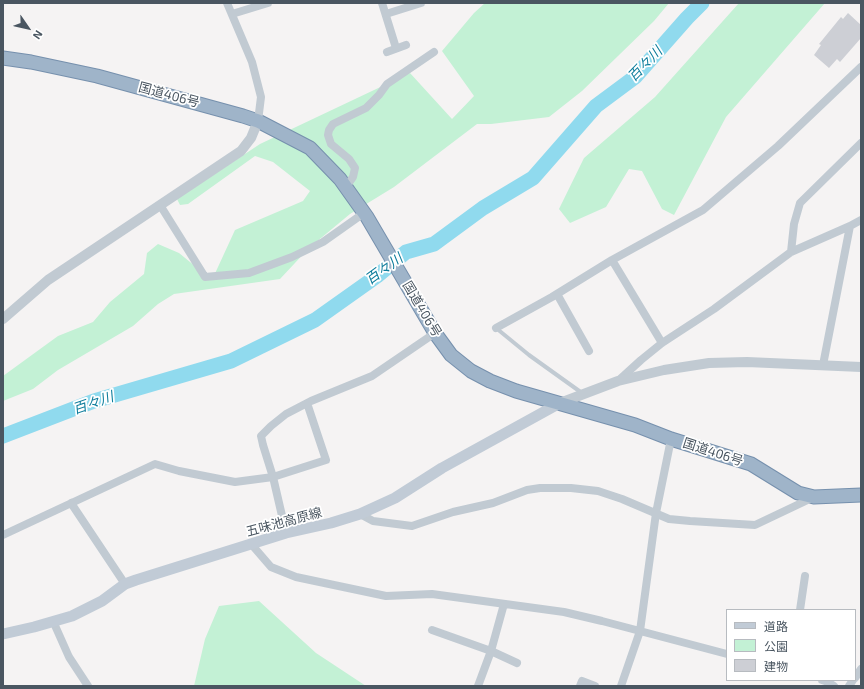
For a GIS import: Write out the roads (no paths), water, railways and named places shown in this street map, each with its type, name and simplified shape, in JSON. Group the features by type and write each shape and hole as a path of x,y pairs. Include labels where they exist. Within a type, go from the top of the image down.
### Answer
{"highway":[{"name":"国道406号","path":"3,58 31,62 97,76 258,121 310,148 346,187 365,215 435,333 451,355 471,371 490,381 516,391 635,425 671,439 751,464 798,493 814,497 861,495"}],"main road":[{"name":"五味池高原線","path":"3,634 72,616 102,601 125,584 286,533 331,523 360,514 395,498 442,468 560,403"}],"street":[{"path":"3,319 48,280 241,151 251,138 258,121 261,97 254,69 227,3"},
{"path":"232,14 268,3"},
{"path":"382,3 396,48"},
{"path":"386,14 421,3"},
{"path":"387,52 406,45"},
{"path":"346,187 353,176 355,168 349,159 331,144 328,135 329,130 333,124 366,108 379,95 387,84 434,52"},
{"path":"496,328 557,294 612,260 703,210 778,146 861,67"},
{"path":"791,252 794,224 800,203 861,143"},
{"path":"160,205 205,277 249,273 292,257 323,242 365,215"},
{"path":"618,381 662,343 714,309 791,252 861,220"},
{"path":"850,226 861,229"},
{"path":"823,365 850,226"},
{"path":"612,260 662,343"},
{"path":"557,294 589,351"},
{"path":"286,533 273,477 262,445 261,436 286,414 372,376 435,333"},
{"path":"560,403 618,381 664,370 709,363 747,362 861,367"},
{"path":"3,535 155,464 179,471 236,482 273,477 326,460 308,403"},
{"path":"621,686 640,631 656,513 671,439"},
{"path":"360,514 373,521 412,526 453,512 493,503 527,490 540,488 571,488 598,491 622,499 669,519 755,525 814,497"},
{"path":"71,503 125,584"},
{"path":"252,545 271,567 296,577 386,596 432,594 564,612 726,654"},
{"path":"800,609 805,576"},
{"path":"478,686 491,651 504,604"},
{"path":"53,621 69,657 88,686"},
{"path":"432,630 491,651 517,663"},
{"path":"580,686 582,680 595,686"},
{"path":"825,681 834,686"}],"lane":[{"path":"496,328 529,355 583,394"}],"waterway":[{"name":"百々川","path":"3,436 94,401 231,361 315,320 377,276 406,252 434,244 483,208 533,178 596,106 635,77 702,3"}]}
